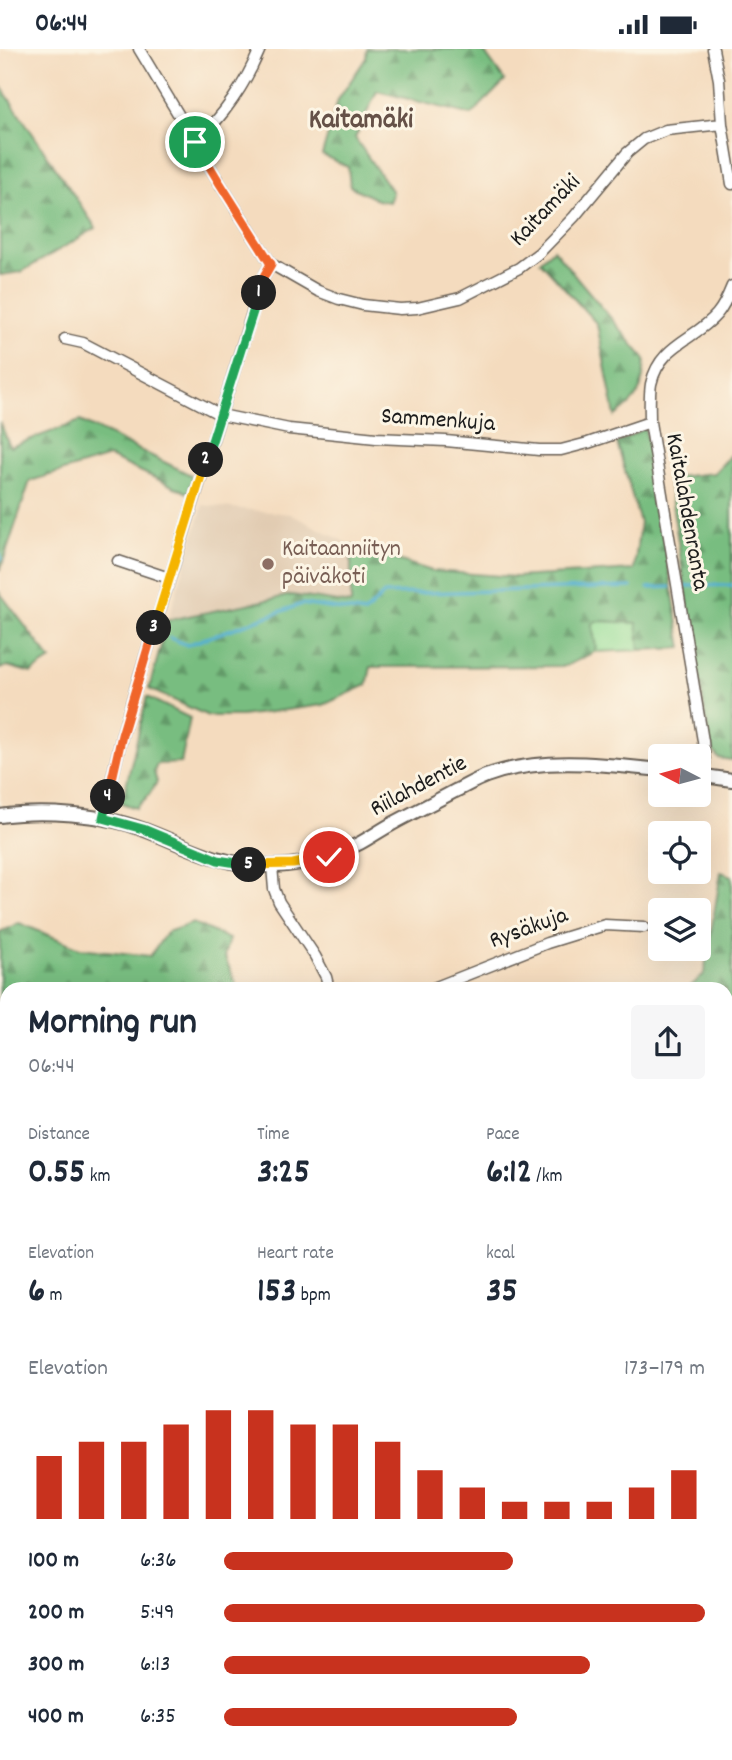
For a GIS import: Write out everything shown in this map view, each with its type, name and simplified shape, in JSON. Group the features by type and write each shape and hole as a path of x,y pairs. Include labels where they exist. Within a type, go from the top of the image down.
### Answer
{"street":[{"name":"Kaitamäki","path":"139,49 271,264 318,291 363,305 417,308 460,298 520,268 533,259 575,217 627,153 644,139 666,130 722,124"},
{"path":"195,142 229,103 254,64 260,49"},
{"path":"712,49 719,80 722,124 732,184"},
{"path":"103,818 126,723 169,578 263,278 271,264"},
{"name":"Kaitalahdenranta","path":"702,744 650,422 651,385 660,364 672,348 718,313 732,286"},
{"name":"Sammenkuja","path":"65,339 83,343 221,415 312,432 561,450 650,422"},
{"path":"118,561 169,578"},
{"name":"Riilahdentie","path":"0,816 52,814 103,818 143,829 218,860 272,866 329,857 485,776 508,769 552,763 648,770"},
{"path":"711,777 732,780"},
{"path":"272,866 274,889 279,902 315,956 327,982"},
{"name":"Rysäkuja","path":"450,982 547,943 605,925 644,927"}],"shaded area":[{"name":"Kaitaanniityn päiväkoti","path":"203,505 290,514 351,545 351,605 292,595 168,620"}],"green space":[{"path":"367,49 482,49 505,81 471,115 377,91 355,138 392,192 390,202 377,200 350,186 348,167 322,155 338,100 366,58"},
{"path":"0,85 96,228 21,272 0,275"},
{"path":"553,249 645,359 639,392 630,404 615,416 597,324 540,261"},
{"path":"80,421 193,476 188,493 109,457 30,481 0,571 0,422 10,447"},
{"path":"645,428 682,648 640,650 636,623 596,621 592,624 596,647 594,652 566,666 371,667 367,685 323,705 241,716 208,716 149,689 168,620 292,595 351,604 351,545 432,571 515,577 634,570 640,523 617,443"},
{"path":"732,454 732,760 718,758 710,744 668,478 714,473"},
{"path":"0,593 51,660 31,673 7,666 0,669"},
{"path":"596,621 637,623 640,650 594,652 596,647 592,624"},
{"path":"147,697 190,718 181,763 157,764 154,772 157,782 136,808 122,803"},
{"path":"721,872 732,876 732,982 695,982 704,974 706,961 711,961 711,932"},
{"path":"19,923 80,948 150,956 167,932 193,923 229,939 224,956 235,982 0,982 0,932"}],"waterway":[{"path":"0,554 1,559"},
{"path":"687,586 732,585"},
{"path":"170,638 187,645 302,604 365,613 384,594 631,587"},
{"path":"648,588 670,587"}],"place":[{"name":"Kaitaanniityn päiväkoti","path":"268,564"}],"district":[{"name":"Kaitamäki","path":"361,122"}],"route":[{"path":"195,142 271,264 263,278 139,677 122,735 103,818 143,829 218,860 244,865 272,866 329,857"}]}
